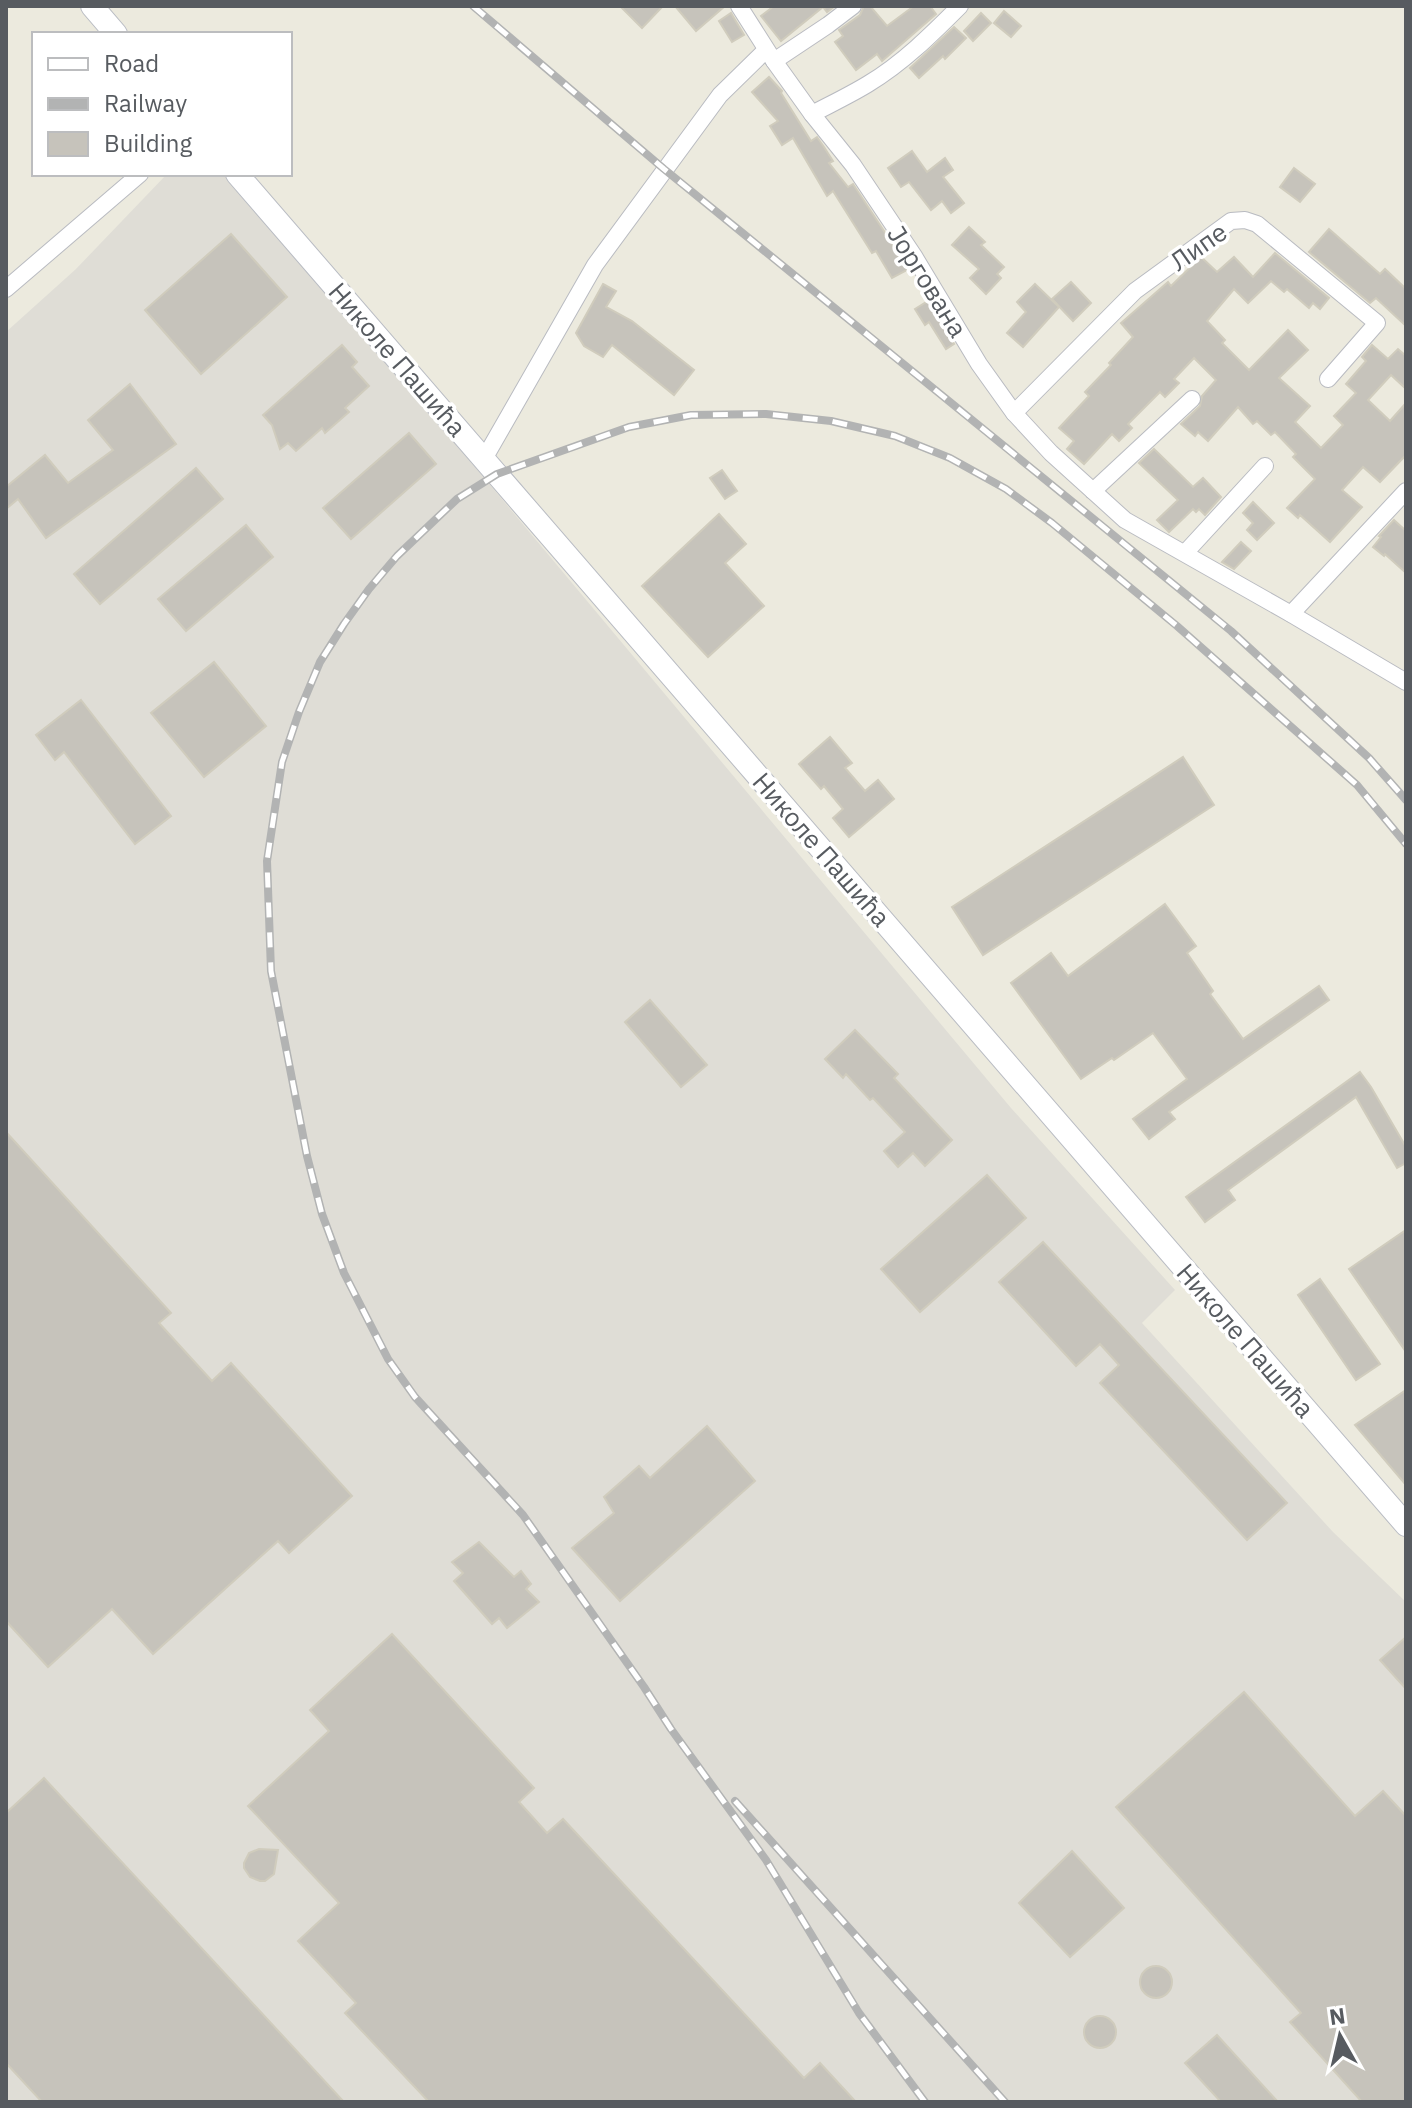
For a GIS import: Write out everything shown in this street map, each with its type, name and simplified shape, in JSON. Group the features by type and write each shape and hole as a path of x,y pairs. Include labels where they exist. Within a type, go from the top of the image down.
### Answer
{"main road":[{"path":"92,6 114,32"},
{"name":"Николе Пашића","path":"239,176 1406,1525"}],"street":[{"name":"Јоргована","path":"739,6 770,56 862,178 914,256 979,364 1014,413 1051,453 1125,520 1406,682"},
{"path":"484,459 595,265 720,95 770,56 853,6"},
{"path":"812,114 893,67 960,6"},
{"path":"6,289 138,176"},
{"name":"Липе","path":"1014,413 1135,291 1200,242 1231,221 1238,220 1257,224 1377,323 1328,379"},
{"path":"1093,491 1192,399"},
{"path":"1185,553 1265,466"},
{"path":"1291,614 1406,491"}],"shaded area":[{"path":"165,176 232,176 1011,1108 1175,1290 1142,1323 1333,1532 1406,1602 1406,2102 6,2102 6,332 76,269"}],"building":[{"path":"620,6 663,6 642,28"},
{"path":"675,6 725,6 696,31"},
{"path":"774,6 835,6 827,12 823,7 781,41 761,16"},
{"path":"864,6 870,6 887,26 914,6 930,6 936,14 882,61 877,54 856,70 835,42 843,36 839,30 860,15"},
{"path":"1004,11 1021,26 1011,37 994,23"},
{"path":"731,13 744,35 732,42 719,21"},
{"path":"981,13 991,23 973,41 964,31"},
{"path":"954,27 966,38 919,78 910,68"},
{"path":"769,77 782,91 811,141 817,137 833,161 829,163 848,187 853,184 909,269 892,278 876,251 872,253 833,191 827,196 793,138 782,145 770,126 778,121 752,92"},
{"path":"912,151 927,172 945,158 953,170 943,177 964,203 951,213 942,201 931,210 909,182 901,187 888,168"},
{"path":"1294,168 1315,184 1300,202 1280,187"},
{"path":"969,227 985,242 981,245 1004,267 997,274 1001,278 986,294 970,278 979,269 952,245"},
{"path":"1329,229 1380,274 1385,269 1406,289 1406,326 1376,298 1370,303 1309,252"},
{"path":"231,234 287,297 201,374 145,310"},
{"path":"1275,253 1329,298 1320,309 1313,303 1309,308 1287,289 1284,292 1271,281 1248,303 1234,289 1207,321 1225,340 1222,343 1249,370 1288,330 1308,350 1279,378 1310,406 1295,422 1321,448 1343,425 1334,416 1356,393 1346,384 1366,361 1362,357 1372,345 1388,359 1398,349 1406,356 1406,389 1391,375 1368,400 1390,421 1406,403 1406,455 1380,482 1363,467 1342,490 1362,507 1330,542 1300,515 1298,518 1287,508 1315,479 1293,457 1296,454 1275,432 1271,435 1257,421 1253,424 1238,407 1208,441 1198,432 1195,436 1181,424 1200,406 1202,396 1216,380 1194,358 1174,379 1179,383 1165,397 1160,392 1128,424 1132,428 1119,441 1112,434 1084,464 1067,449 1074,441 1059,428 1089,396 1085,392 1133,337 1121,323 1168,282 1171,286 1201,257 1217,272 1234,257 1253,277"},
{"path":"1071,282 1091,303 1073,321 1052,299"},
{"path":"603,284 616,291 606,307 632,321 694,370 674,395 612,345 603,357 584,346 576,333"},
{"path":"1035,284 1059,307 1023,347 1007,333 1026,312 1017,302"},
{"path":"928,301 954,344 946,349 929,322 925,325 915,309"},
{"path":"342,345 357,362 352,367 369,386 345,408 349,412 325,433 322,428 296,451 288,443 280,449 272,425 263,415"},
{"path":"130,384 176,444 46,538 18,499 6,509 6,487 45,455 68,483 113,450 88,420"},
{"path":"409,433 436,464 351,539 323,508"},
{"path":"1154,449 1193,487 1203,478 1221,497 1205,515 1199,509 1196,512 1193,509 1169,532 1157,520 1178,500 1139,463"},
{"path":"196,468 223,499 100,604 74,574"},
{"path":"722,470 737,491 725,499 710,478"},
{"path":"1253,502 1274,523 1257,540 1247,530 1253,523 1243,513"},
{"path":"719,514 746,544 725,563 764,606 708,657 642,586"},
{"path":"1394,520 1406,531 1406,573 1373,547"},
{"path":"246,525 273,557 186,631 158,599"},
{"path":"1241,542 1251,551 1234,569 1222,562"},
{"path":"214,662 266,726 204,777 151,713"},
{"path":"81,700 171,816 135,844 64,752 55,760 36,735"},
{"path":"830,737 852,763 845,768 865,791 878,780 894,799 849,837 833,818 843,809 824,786 821,789 799,764"},
{"path":"1183,757 1214,805 983,955 952,907"},
{"path":"1165,904 1196,946 1187,953 1213,991 1210,994 1243,1039 1319,986 1329,1000 1169,1112 1175,1119 1149,1139 1133,1119 1187,1079 1153,1033 1081,1079 1011,983 1051,953 1068,976"},
{"path":"650,1000 707,1065 681,1087 625,1022"},
{"path":"855,1030 898,1074 894,1078 952,1140 925,1166 913,1153 898,1167 884,1151 905,1132 873,1098 870,1100 846,1074 843,1078 825,1059"},
{"path":"1360,1072 1406,1147 1406,1163 1397,1168 1356,1097 1228,1190 1235,1200 1205,1222 1186,1197"},
{"path":"6,1132 171,1313 159,1323 212,1381 231,1363 352,1496 289,1553 278,1541 153,1654 112,1609 48,1667 6,1621"},
{"path":"987,1175 1026,1218 920,1312 881,1269"},
{"path":"1406,1230 1406,1352 1349,1269"},
{"path":"1043,1242 1287,1503 1247,1540 1100,1383 1119,1365 1100,1344 1076,1366 999,1282"},
{"path":"1320,1279 1380,1364 1356,1380 1298,1295"},
{"path":"1406,1390 1406,1485 1355,1425"},
{"path":"707,1426 755,1481 620,1601 572,1548 614,1513 604,1497 639,1466 650,1478"},
{"path":"479,1542 514,1577 521,1571 531,1584 526,1589 539,1602 507,1628 499,1618 492,1624 454,1581 463,1573 452,1562"},
{"path":"392,1634 534,1788 519,1802 547,1833 563,1819 804,2078 820,2063 856,2102 429,2102 345,2013 356,2003 298,1941 339,1903 248,1806 329,1731 310,1710"},
{"path":"1406,1637 1406,1689 1380,1660"},
{"path":"1244,1692 1355,1816 1383,1791 1406,1816 1406,2102 1362,2102 1290,2022 1301,2013 1116,1807"},
{"path":"44,1778 344,2102 42,2102 6,2063 6,1813"},
{"path":"259,1849 278,1850 274,1874 265,1881 250,1877 244,1868 249,1853"},
{"path":"1072,1851 1124,1908 1070,1957 1019,1903"},
{"path":"1156,1966 1167,1971 1172,1982 1167,1993 1156,1998 1145,1993 1140,1982 1145,1971"},
{"path":"1100,2016 1111,2021 1116,2032 1111,2043 1100,2048 1089,2043 1084,2032 1089,2021"},
{"path":"1217,2035 1278,2102 1221,2102 1185,2063"}],"railway":[{"path":"473,6 664,169 1231,631 1369,758 1406,800"},
{"path":"925,2102 859,2013 766,1860 523,1515 415,1397 388,1359 344,1273 322,1214 307,1156 271,971 267,861 282,762 299,712 320,662 369,589 397,556 457,499 497,474 629,427 691,415 766,414 831,421 895,436 950,458 1006,489 1177,626 1357,785 1406,844"},
{"path":"735,1801 1005,2102"}]}
